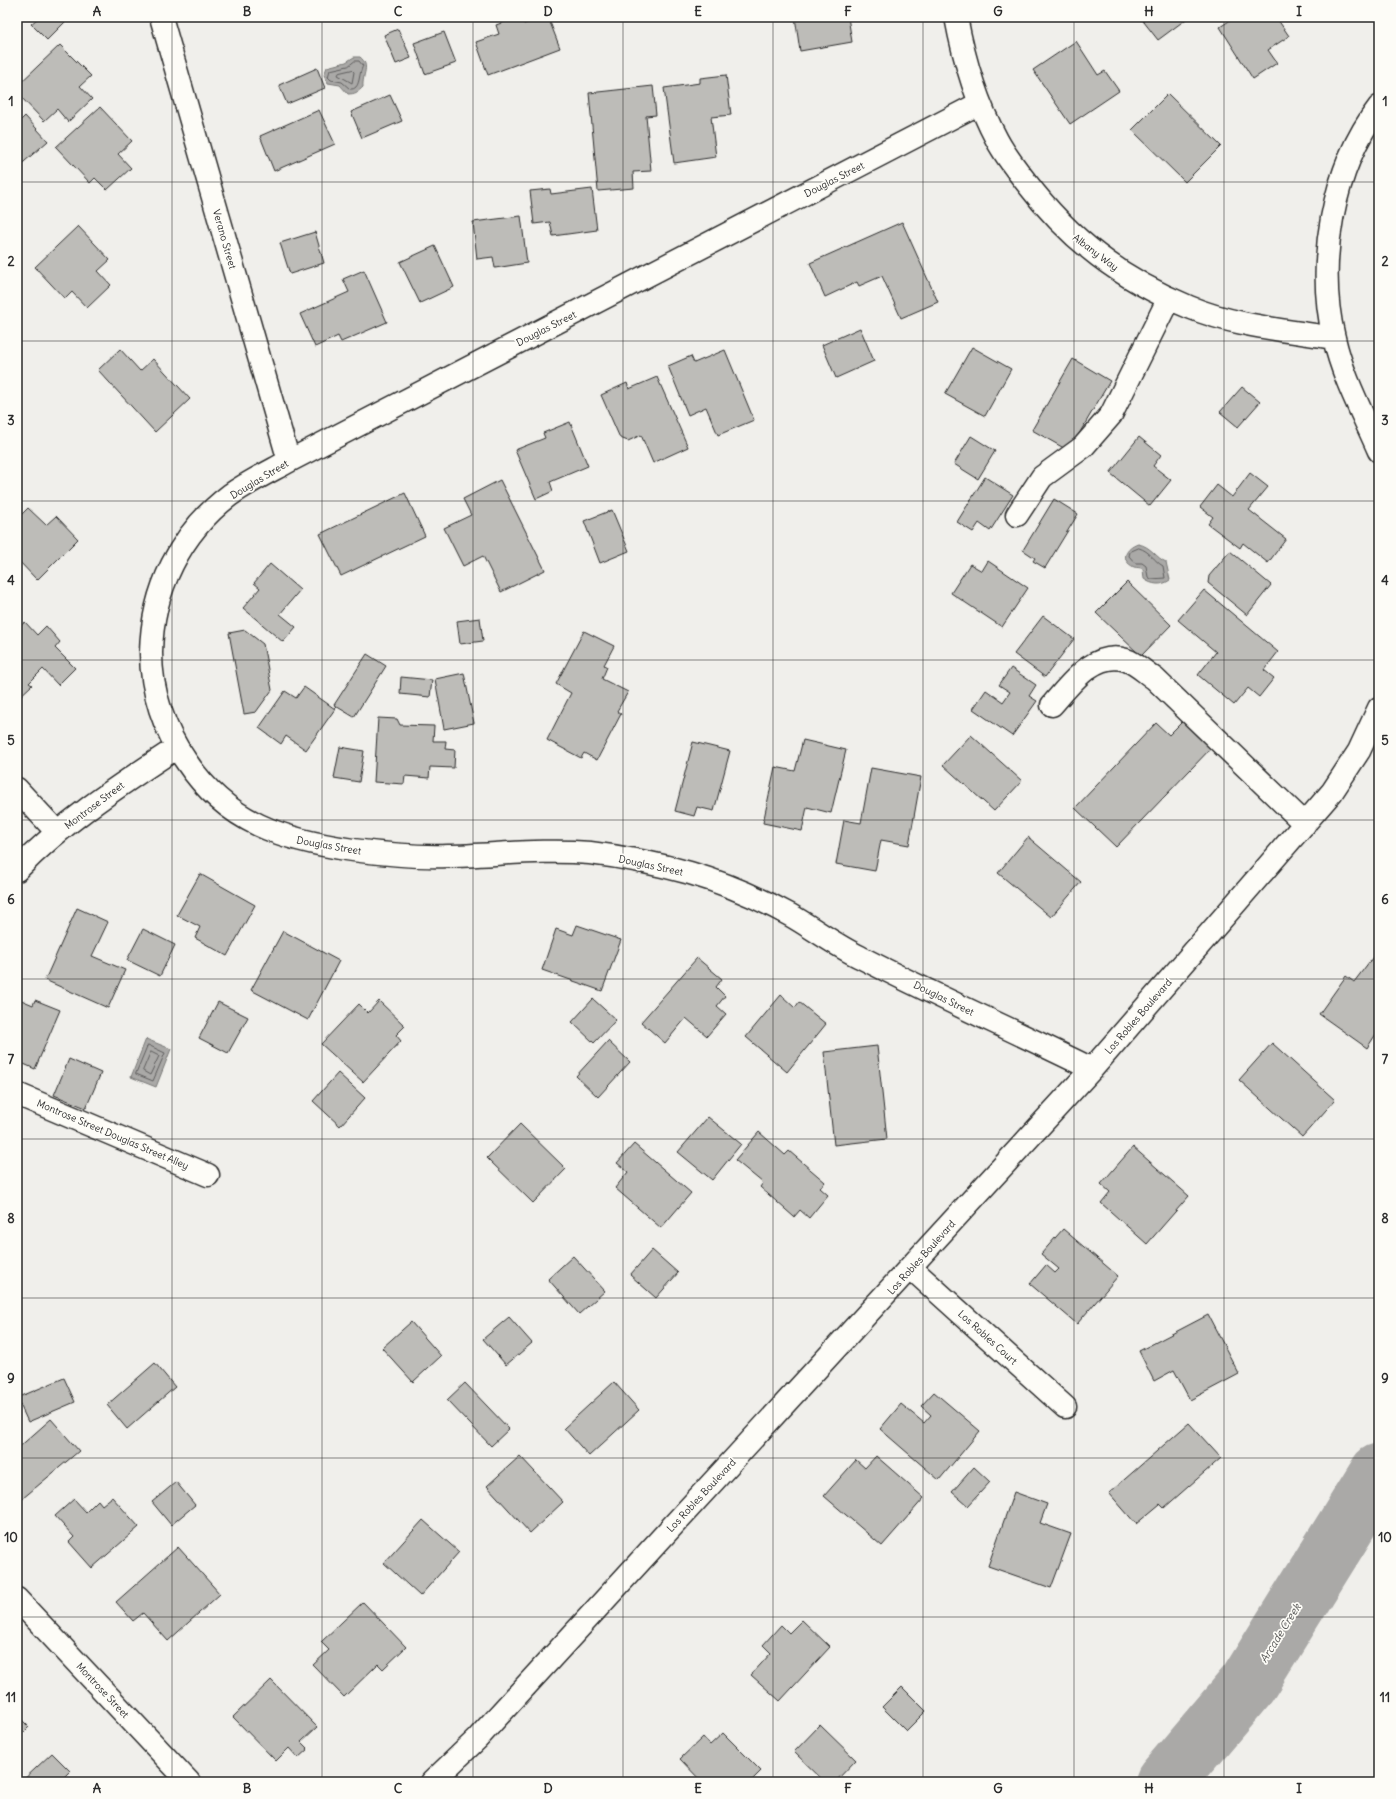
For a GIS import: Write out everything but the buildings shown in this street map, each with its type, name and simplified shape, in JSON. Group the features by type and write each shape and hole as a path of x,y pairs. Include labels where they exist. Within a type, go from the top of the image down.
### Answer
{"street":[{"name":"Verano Street","path":"161,17 289,461"},
{"name":"Albany Way","path":"956,17 963,56 980,103 997,140 1011,163 1042,204 1073,236 1099,257 1136,281 1190,308 1240,322 1334,338"},
{"name":"Douglas Street","path":"980,103 289,461 234,492 215,508 184,543 162,586 152,632 153,674 158,703 176,748 193,773 209,791 247,820 268,830 291,838 316,844 380,854 445,857 537,852 590,853 641,861 692,873 741,891 782,911 856,955 1092,1069"},
{"path":"1379,107 1359,139 1340,186 1328,235 1327,286 1334,338 1352,394 1379,451"},
{"path":"1017,515 1042,476 1083,448 1111,415 1169,298"},
{"path":"1052,705 1086,668 1107,660 1126,660 1155,679 1305,824"},
{"name":"Los Robles Boulevard","path":"432,1782 477,1739 911,1268 1092,1069 1332,792 1359,751 1379,708"},
{"name":"Montrose Street","path":"17,870 57,832 101,797 176,748"},
{"path":"17,789 57,832"},
{"name":"Montrose Street Douglas Street Alley","path":"17,1094 208,1175"},
{"name":"Los Robles Court","path":"911,1268 1065,1407"},
{"name":"Montrose Street","path":"17,1599 189,1782"}],"water":[{"path":"354,57 360,57 366,67 363,87 353,94 348,94 340,85 328,83 324,75 327,67 346,62"},
{"path":"1138,544 1143,545 1166,562 1170,580 1160,584 1150,583 1144,579 1143,569 1129,564 1126,554 1130,548"},
{"path":"146,1039 171,1049 156,1087 131,1077"}],"waterway":[{"name":"Arcade Creek","path":"1165,1782 1248,1684 1379,1473"}]}
